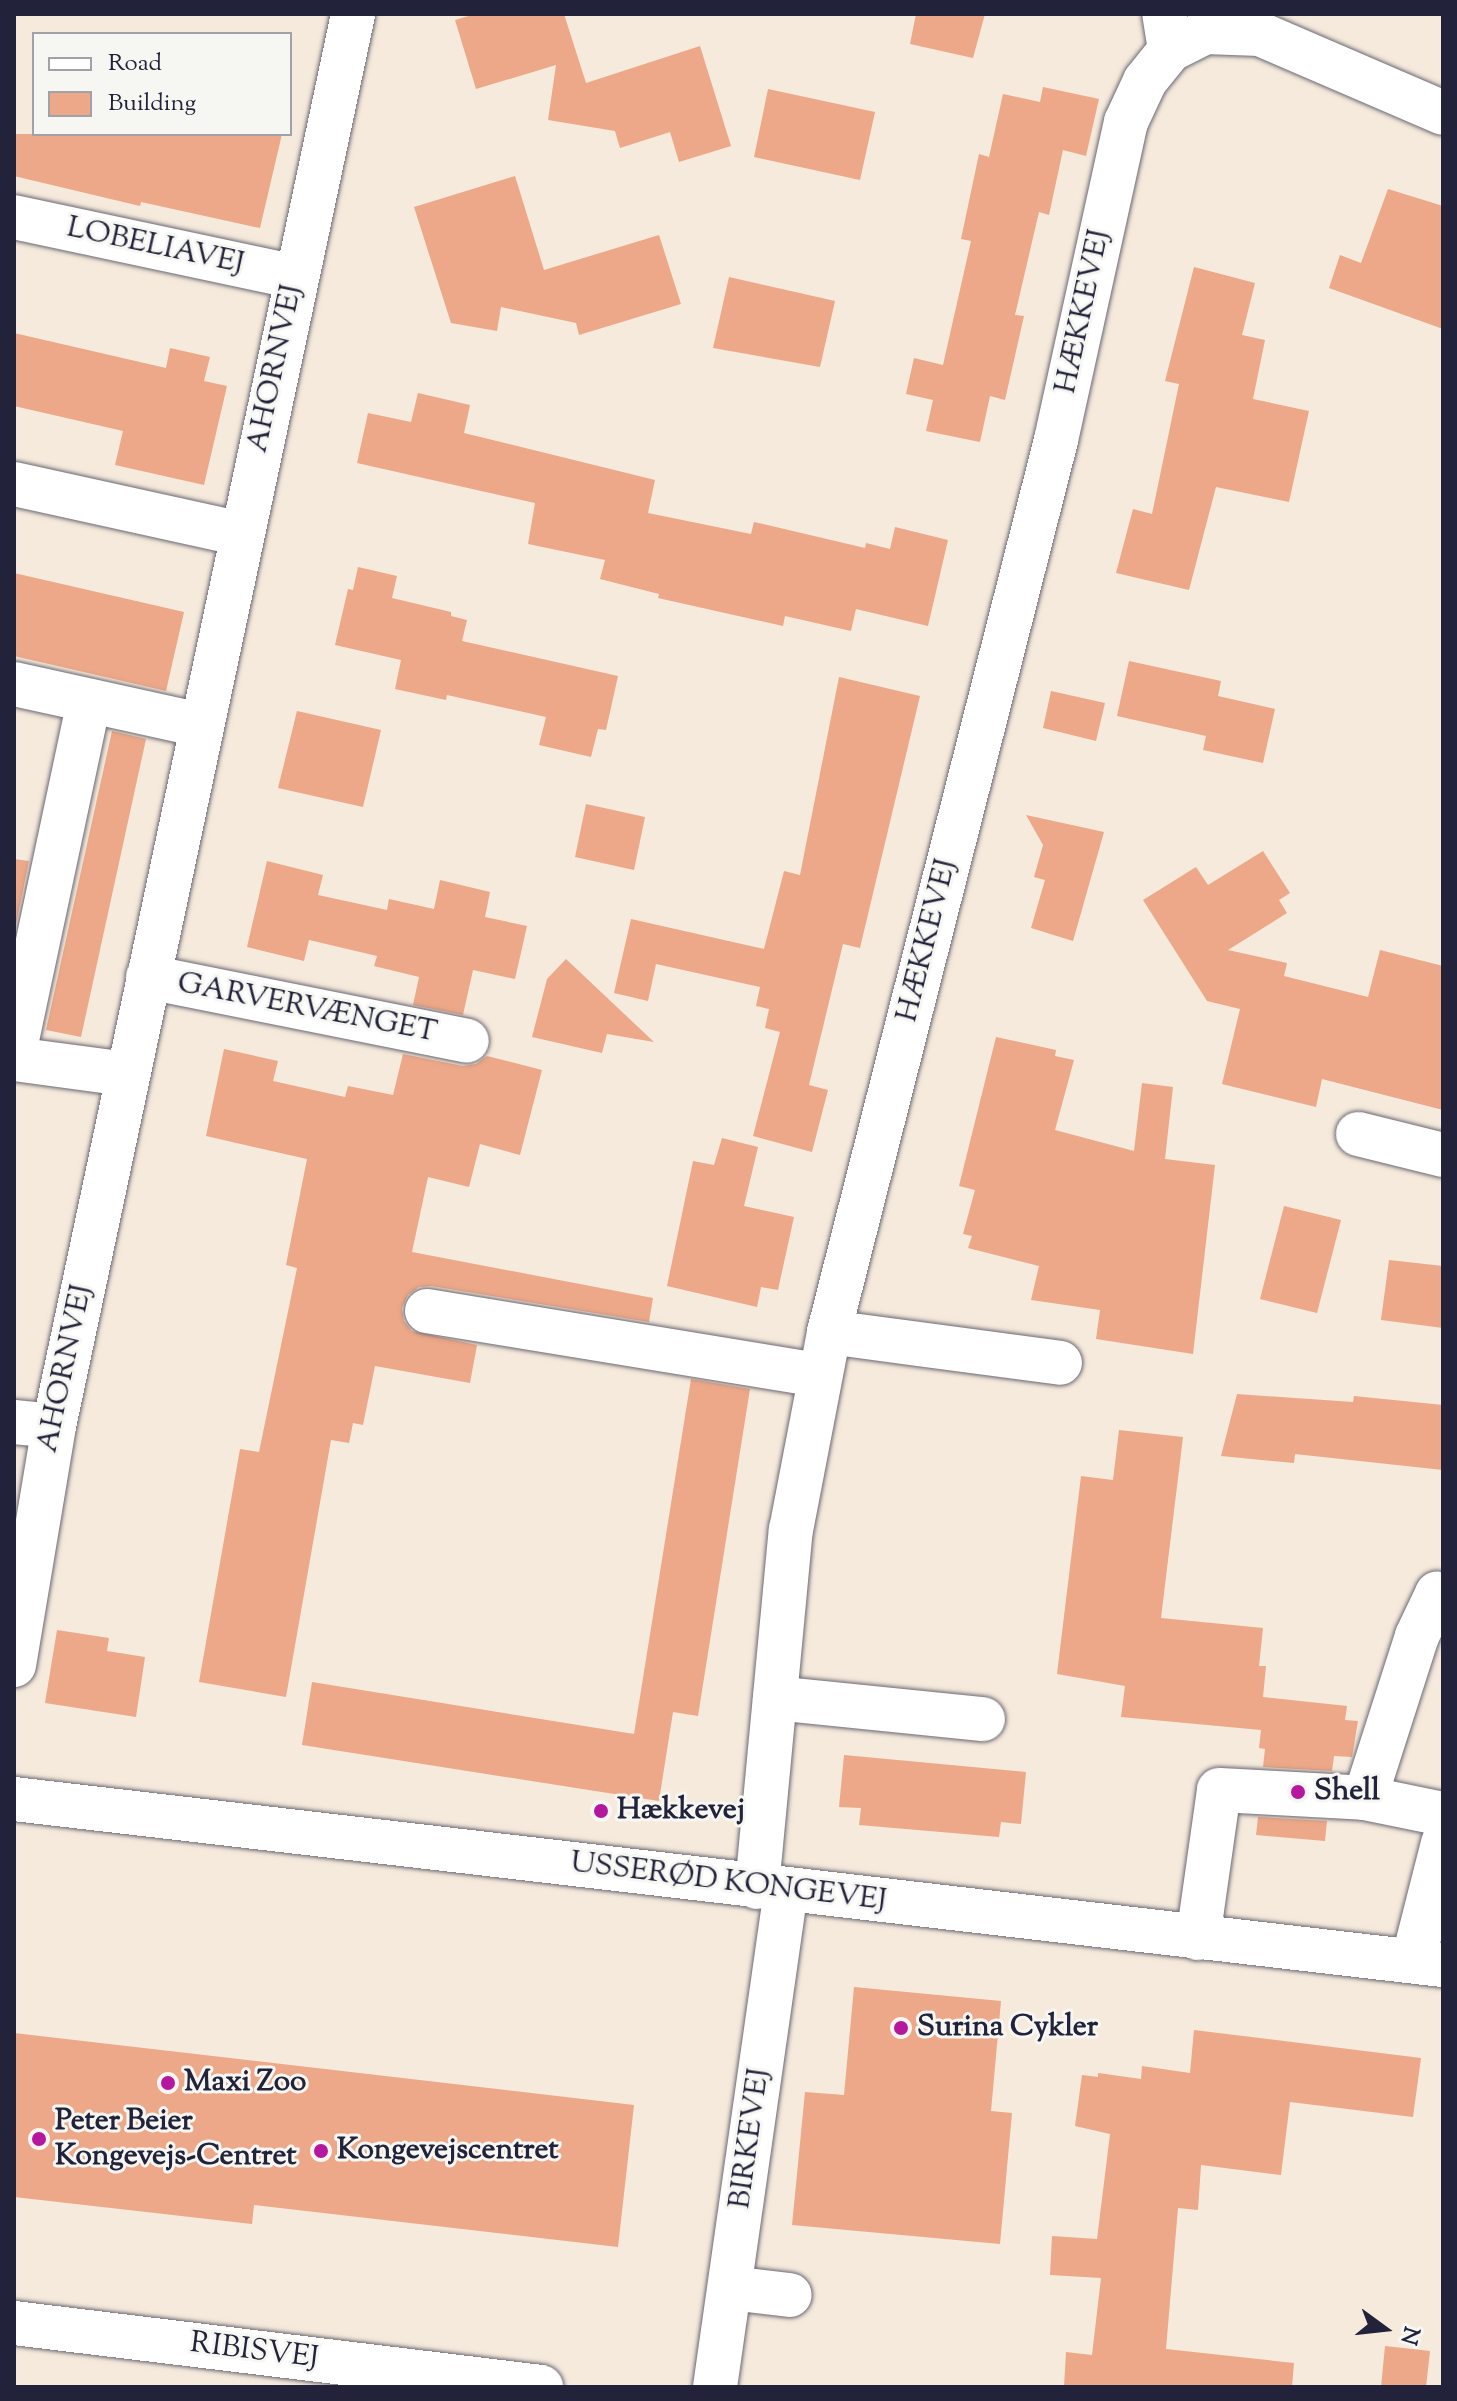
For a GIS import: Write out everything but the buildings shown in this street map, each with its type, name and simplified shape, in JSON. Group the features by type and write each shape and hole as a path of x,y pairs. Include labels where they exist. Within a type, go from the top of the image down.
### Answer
{"street":[{"name":"AHORNVEJ","path":"14,1665 34,1424 127,1074 353,14"},
{"path":"1167,32 1260,34 1443,113"},
{"name":"HÆKKEVEJ","path":"772,1888 775,1698 791,1530 819,1375 1056,440 1126,122 1167,32"},
{"name":"LOBELIAVEJ","path":"14,217 296,277"},
{"path":"14,484 241,534"},
{"path":"14,684 201,725"},
{"path":"89,701 14,1056 127,1074"},
{"name":"GARVERVÆNGET","path":"148,977 467,1041"},
{"path":"1358,1134 1443,1155"},
{"path":"427,1311 819,1375"},
{"path":"829,1332 1060,1363"},
{"path":"1365,1798 1417,1636 1437,1594 1443,1594"},
{"path":"775,1698 983,1719"},
{"path":"1198,1938 1219,1790 1365,1798 1443,1814"},
{"name":"USSERØD KONGEVEJ","path":"14,1799 1428,1963"},
{"path":"1428,1963 1443,1843"},
{"name":"BIRKEVEJ","path":"715,2387 730,2288 772,1888"},
{"path":"730,2288 790,2295"},
{"name":"RIBISVEJ","path":"14,2323 541,2387"}],"place":[{"name":"Shell","path":"1298,1792"},
{"name":"Hækkevej","path":"601,1811"},
{"name":"Surina Cykler","path":"901,2028"},
{"name":"Maxi Zoo","path":"168,2083"},
{"name":"Peter Beier Kongevejs-Centret","path":"39,2139"},
{"name":"Kongevejscentret","path":"321,2151"}]}
